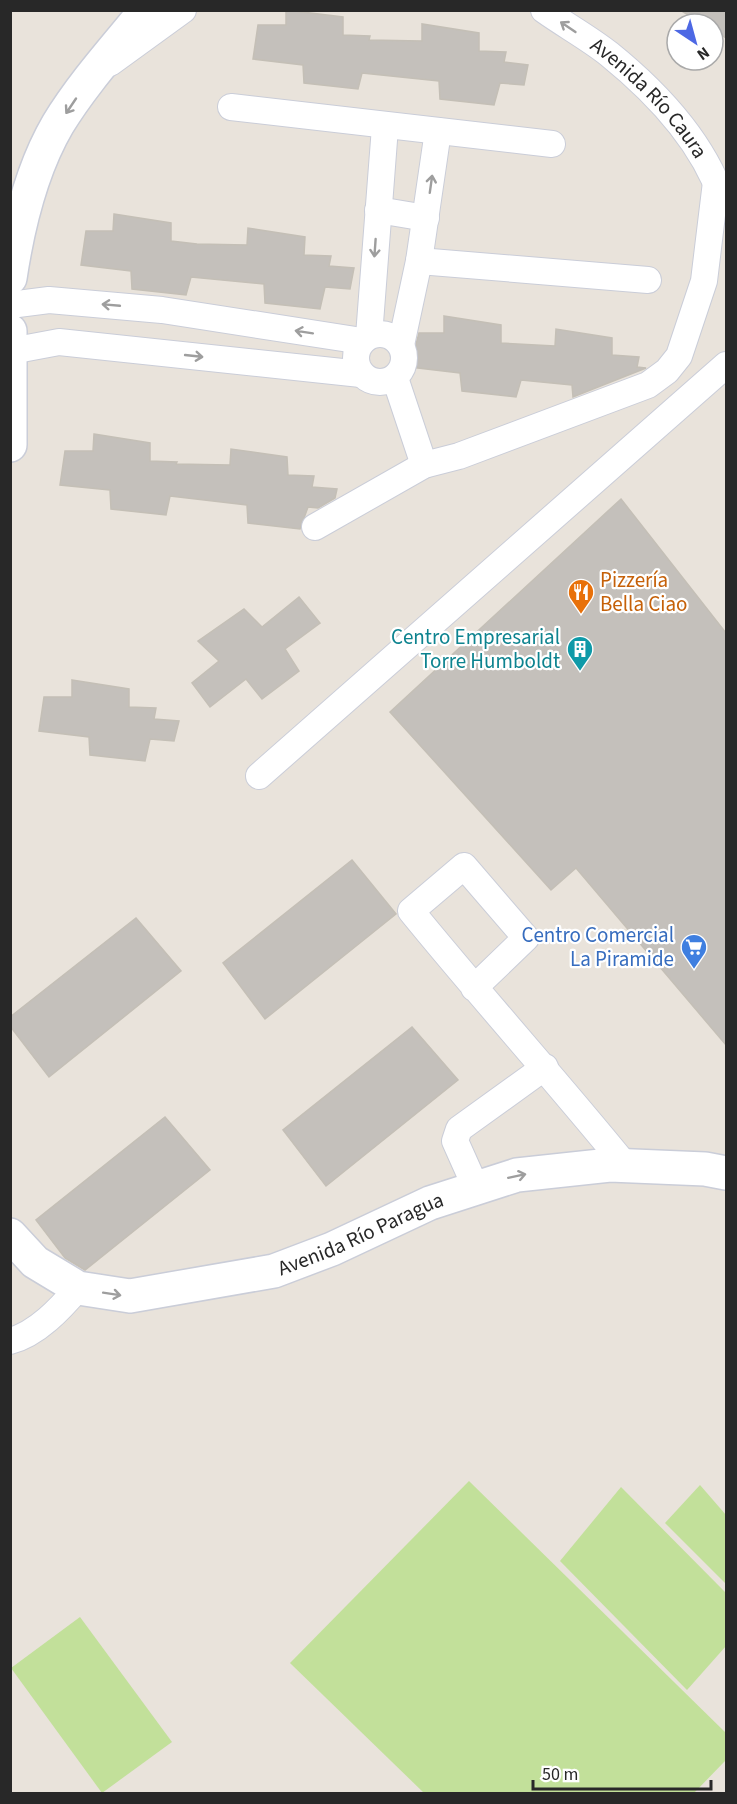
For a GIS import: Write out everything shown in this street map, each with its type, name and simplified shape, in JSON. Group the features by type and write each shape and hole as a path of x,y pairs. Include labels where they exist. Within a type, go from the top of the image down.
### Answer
{"main road":[{"path":"10,278 16,239 36,170 58,125 97,71 146,10"},
{"path":"10,331 10,445"},
{"name":"Avenida Río Paragua","path":"10,1235 35,1262 78,1288 130,1296 206,1285 274,1271 332,1249 430,1203 517,1175 625,1165 705,1169 726,1173"}],"street":[{"path":"97,71 183,10"},
{"name":"Avenida Río Caura","path":"544,10 609,54 656,98 698,147 716,182 726,210"},
{"path":"231,107 385,127 552,144"},
{"path":"361,374 356,363 356,351 365,339 385,127"},
{"path":"11,351 59,342 361,374 371,381 383,383 395,378 402,369 404,356 401,345 419,261 438,131"},
{"path":"315,527 424,465 459,456 648,385 667,371 679,356 704,281 716,182"},
{"path":"378,210 426,218"},
{"path":"419,261 648,280"},
{"path":"10,305 49,300 162,310 365,339 380,334 392,337 401,345"},
{"path":"162,310 163,353"},
{"path":"260,776 726,365"},
{"path":"395,378 424,465"},
{"path":"474,988 526,938 464,866 411,911 474,988 546,1067 625,1165"},
{"path":"477,1188 454,1141 459,1129 546,1067"},
{"path":"10,1341 20,1338 58,1311 78,1288"}],"green space":[{"path":"469,1481 726,1733 726,1760 694,1793 424,1793 290,1663"},
{"path":"700,1485 726,1515 726,1584 665,1523"},
{"path":"621,1487 726,1593 726,1646 687,1690 560,1561"},
{"path":"80,1617 172,1742 102,1793 11,1668"}],"building":[{"path":"286,10 343,17 343,35 370,36 369,40 422,41 422,24 479,33 479,51 506,52 504,62 528,65 524,85 500,83 494,105 440,99 439,81 362,73 358,89 304,83 303,65 253,59 258,25 286,25"},
{"path":"680,10 726,10 726,38 725,12 683,12"},
{"path":"114,214 171,223 171,241 247,245 248,228 305,237 304,255 331,256 329,266 354,268 350,289 325,287 320,309 265,303 264,284 191,277 186,295 132,289 131,271 81,265 86,231 113,231"},
{"path":"444,316 501,325 501,343 555,346 556,329 612,338 612,355 639,357 637,367 646,368 573,397 572,385 521,380 516,397 462,391 460,373 410,367 419,333 444,333"},
{"path":"94,434 150,443 150,461 230,465 231,449 287,457 288,475 314,476 312,487 337,489 335,498 318,508 308,507 300,529 248,523 247,505 170,496 166,515 111,509 110,490 60,485 65,451 93,451"},
{"name":"Centro Empresarial Torre Humboldt","path":"621,499 726,633 726,1045 576,868 551,890 390,712"},
{"path":"299,597 320,623 285,649 299,671 262,699 246,679 210,707 192,683 219,661 198,641 244,609 262,627"},
{"path":"72,680 129,689 129,707 156,708 154,719 179,721 174,741 150,739 145,761 90,755 89,737 39,731 44,697 72,697"},
{"path":"352,860 396,914 265,1019 223,963"},
{"path":"136,918 181,971 49,1077 10,1026 10,1017"},
{"path":"412,1027 458,1080 326,1186 283,1130"},
{"path":"165,1117 210,1170 85,1270 65,1258 36,1220"}],"place":[{"name":"Pizzería Bella Ciao","path":"581,615"},
{"name":"Centro Empresarial Torre Humboldt","path":"580,672"},
{"name":"Centro Comercial La Piramide","path":"694,970"}]}
